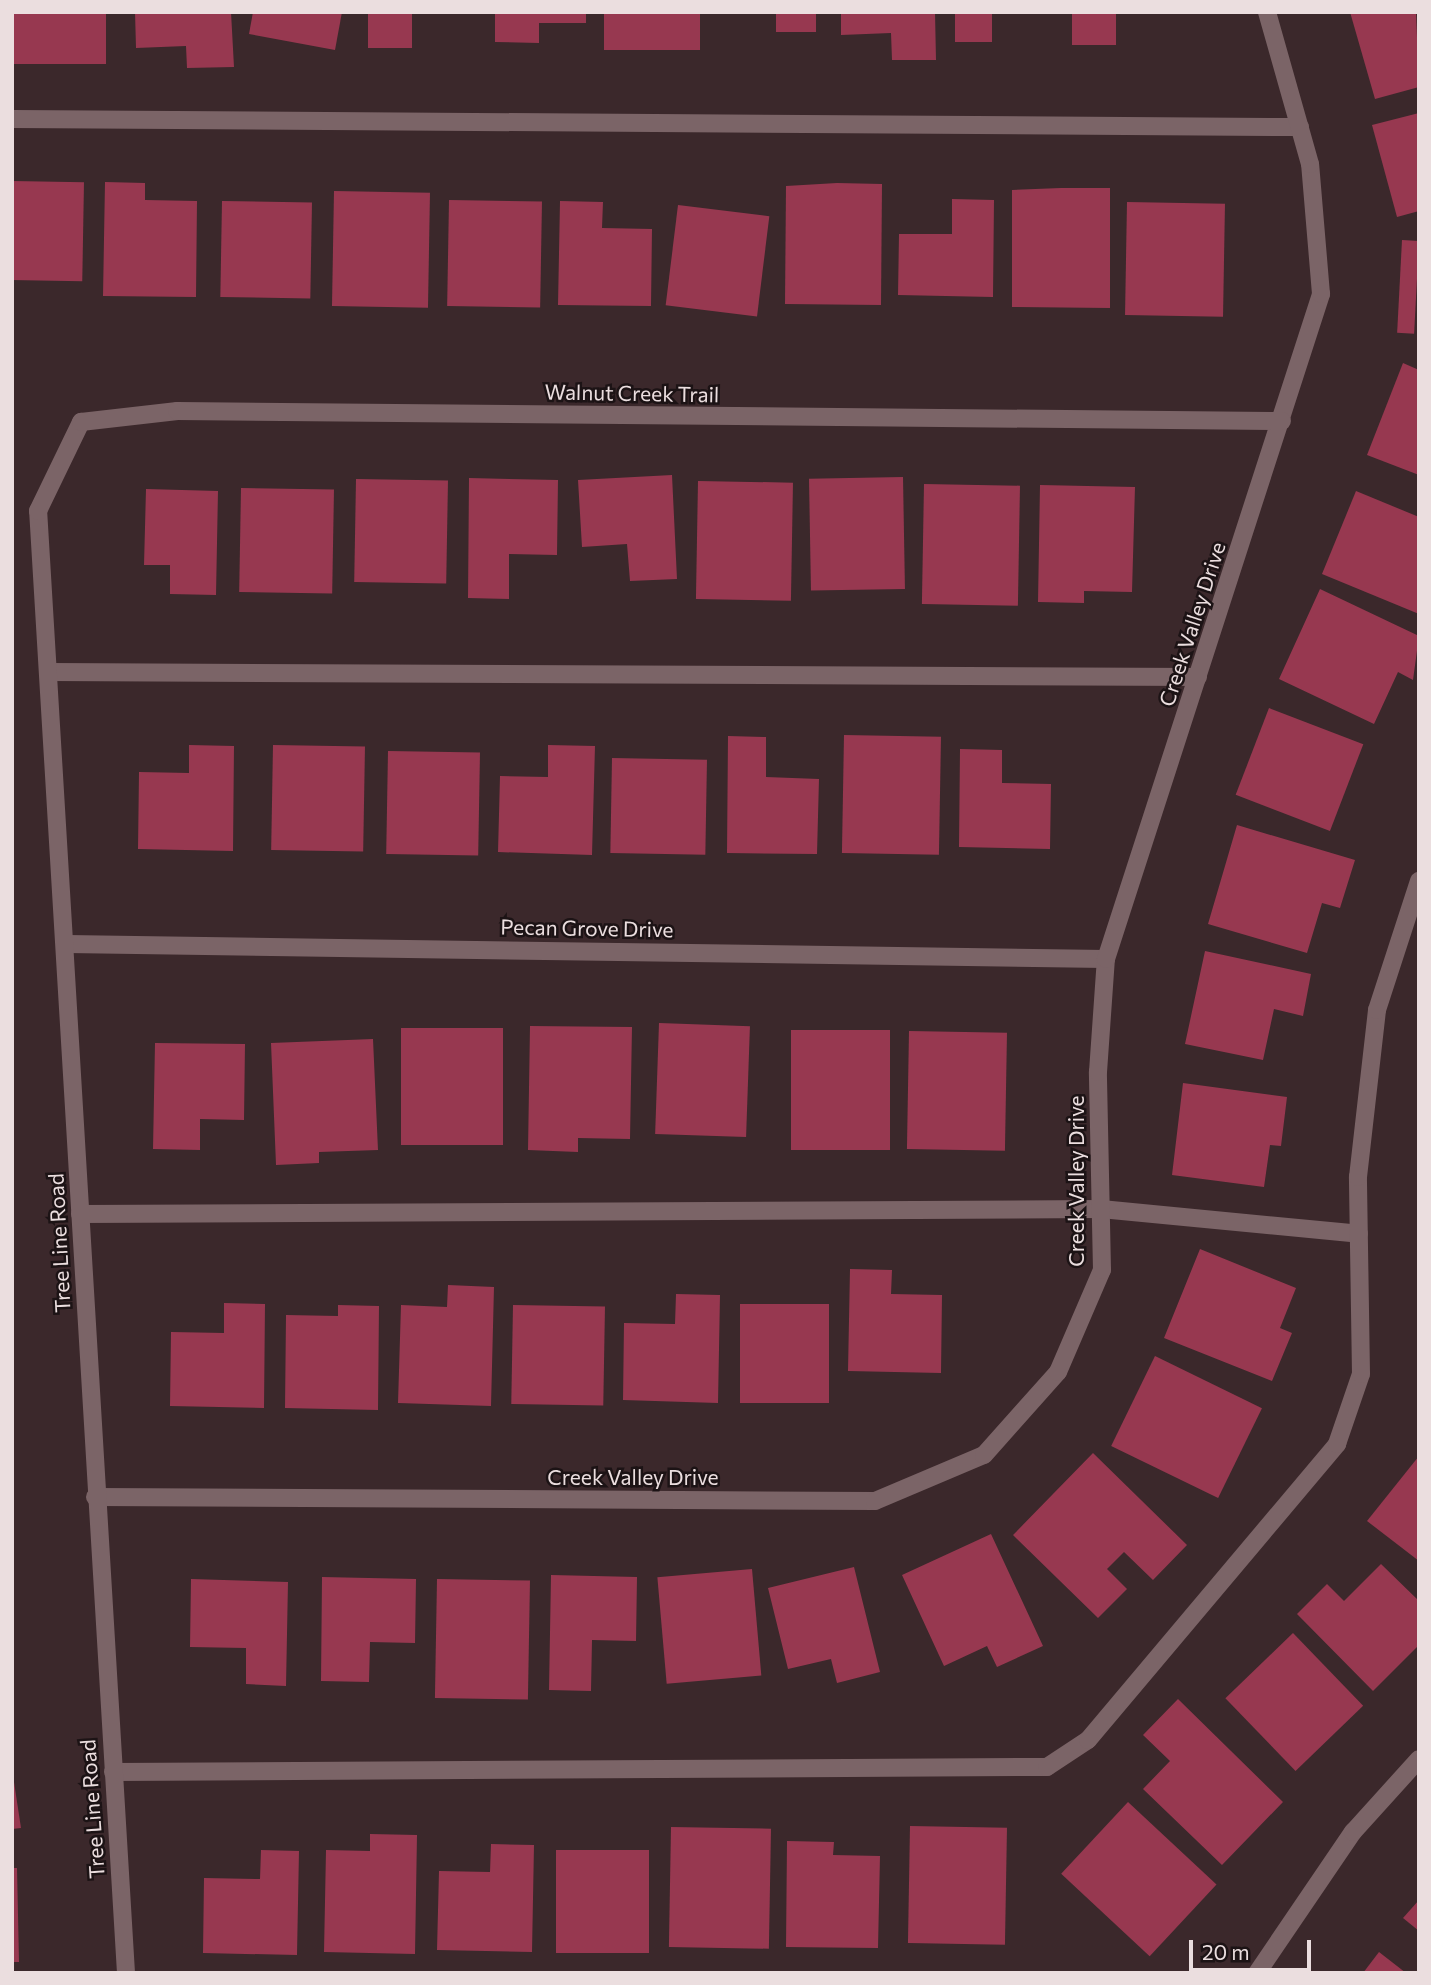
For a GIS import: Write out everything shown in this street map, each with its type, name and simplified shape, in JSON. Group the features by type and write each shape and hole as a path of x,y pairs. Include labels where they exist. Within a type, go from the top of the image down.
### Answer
{"street":[{"name":"Creek Valley Drive","path":"95,1497 875,1501 984,1455 1058,1372 1102,1270 1098,1072 1106,959 1321,294 1310,163 1267,12"},
{"path":"12,119 1300,127"},
{"name":"Walnut Creek Trail","path":"38,511 81,422 177,411 1282,421"},
{"name":"Tree Line Road","path":"38,511 67,944 95,1497 126,1973"},
{"path":"48,672 1198,677"},
{"path":"113,1772 1047,1767 1088,1740 1337,1444 1361,1374 1358,1177 1377,1010 1419,881"},
{"name":"Pecan Grove Drive","path":"67,944 1106,959"},
{"path":"80,1213 1101,1209 1359,1234"},
{"path":"1257,1973 1353,1832 1419,1759"}],"building":[{"path":"12,12 106,12 106,64 12,64"},
{"path":"135,12 231,12 234,67 187,68 186,46 136,48"},
{"path":"253,12 342,12 335,50 249,34"},
{"path":"368,12 412,12 412,48 368,48"},
{"path":"495,12 586,12 586,23 539,23 539,43 495,42"},
{"path":"604,12 700,12 700,50 604,50"},
{"path":"776,12 816,12 816,32 776,32"},
{"path":"841,12 935,12 936,60 892,60 891,33 841,35"},
{"path":"955,12 992,12 992,42 955,42"},
{"path":"1072,12 1116,12 1116,45 1072,45"},
{"path":"1350,12 1416,12 1419,87 1375,99"},
{"path":"1419,113 1419,211 1397,217 1372,125"},
{"path":"12,181 84,182 82,281 12,280"},
{"path":"105,182 145,183 145,200 197,201 196,297 103,296"},
{"path":"882,184 881,305 785,304 786,186"},
{"path":"1110,188 1110,308 1012,307 1012,190"},
{"path":"334,191 430,193 428,308 332,306"},
{"path":"952,199 994,200 993,297 898,295 899,234 952,234"},
{"path":"449,200 542,202 540,308 447,306"},
{"path":"222,201 312,203 310,299 220,297"},
{"path":"560,201 603,202 602,228 652,229 651,306 558,305"},
{"path":"1127,202 1225,204 1223,317 1125,315"},
{"path":"678,205 769,216 757,316 666,305"},
{"path":"1402,240 1419,241 1414,334 1397,333"},
{"path":"1403,363 1419,370 1419,475 1367,455"},
{"path":"672,475 677,579 630,581 627,544 582,547 578,480"},
{"path":"903,477 905,589 811,591 809,479"},
{"path":"469,478 558,480 557,555 509,554 509,599 468,598"},
{"path":"356,479 448,481 446,584 354,582"},
{"path":"698,481 793,483 791,601 696,599"},
{"path":"924,484 1020,486 1018,606 922,604"},
{"path":"1040,485 1135,487 1132,592 1084,591 1084,603 1038,602"},
{"path":"241,488 334,490 332,594 239,592"},
{"path":"146,489 218,491 216,595 170,594 170,565 144,565"},
{"path":"1356,491 1419,517 1419,614 1322,574"},
{"path":"1320,589 1419,636 1413,680 1398,672 1374,724 1279,679"},
{"path":"1269,708 1363,744 1330,831 1236,795"},
{"path":"844,735 941,737 939,855 842,853"},
{"path":"728,736 766,737 766,777 819,779 817,854 727,853"},
{"path":"189,745 234,746 233,851 138,849 139,772 189,773"},
{"path":"273,745 365,747 363,852 271,850"},
{"path":"548,745 595,746 592,855 498,852 500,776 548,777"},
{"path":"960,749 1002,750 1002,783 1051,784 1050,849 959,847"},
{"path":"388,751 480,753 478,856 386,854"},
{"path":"612,758 707,760 705,855 610,853"},
{"path":"1237,825 1355,860 1340,908 1322,903 1307,953 1208,924"},
{"path":"1205,951 1311,974 1303,1016 1274,1009 1263,1060 1185,1044"},
{"path":"659,1023 750,1026 746,1137 655,1134"},
{"path":"530,1026 632,1027 630,1139 578,1138 578,1152 528,1150"},
{"path":"401,1028 503,1028 503,1145 401,1145"},
{"path":"791,1030 890,1030 890,1150 791,1150"},
{"path":"909,1031 1007,1033 1005,1151 907,1149"},
{"path":"373,1039 378,1150 319,1152 319,1163 276,1165 271,1043"},
{"path":"155,1043 245,1044 244,1120 200,1119 200,1150 153,1149"},
{"path":"1183,1083 1287,1097 1281,1146 1270,1145 1264,1187 1172,1175"},
{"path":"1200,1249 1296,1288 1280,1328 1292,1333 1272,1381 1164,1338"},
{"path":"850,1269 892,1270 891,1294 942,1295 941,1373 848,1371"},
{"path":"448,1285 494,1287 491,1406 398,1403 401,1305 447,1307"},
{"path":"676,1294 720,1295 718,1403 623,1400 624,1323 675,1324"},
{"path":"224,1303 265,1304 264,1408 170,1406 171,1332 224,1333"},
{"path":"740,1304 829,1304 829,1403 740,1403"},
{"path":"338,1305 379,1306 378,1410 285,1408 286,1315 338,1316"},
{"path":"513,1305 605,1307 603,1406 511,1404"},
{"path":"1155,1356 1262,1408 1218,1498 1111,1446"},
{"path":"1093,1453 1187,1545 1153,1580 1124,1552 1107,1569 1127,1589 1098,1618 1013,1535"},
{"path":"1419,1456 1419,1561 1367,1521"},
{"path":"991,1534 1043,1646 997,1667 987,1646 944,1666 902,1575"},
{"path":"1381,1564 1419,1601 1419,1645 1373,1691 1297,1614 1327,1584 1344,1601"},
{"path":"854,1567 880,1672 837,1683 831,1659 788,1669 768,1588"},
{"path":"752,1569 761,1676 667,1684 657,1577"},
{"path":"551,1575 637,1577 636,1641 592,1640 591,1691 549,1690"},
{"path":"322,1577 416,1579 415,1643 370,1642 369,1682 321,1681"},
{"path":"191,1579 288,1582 286,1686 246,1684 246,1648 190,1647"},
{"path":"437,1579 530,1581 528,1700 435,1698"},
{"path":"1293,1633 1363,1706 1296,1771 1225,1698"},
{"path":"1178,1699 1283,1802 1222,1865 1143,1789 1170,1761 1143,1735"},
{"path":"12,1769 21,1828 12,1829"},
{"path":"1128,1802 1216,1885 1150,1956 1061,1874"},
{"path":"910,1826 1007,1828 1005,1945 908,1943"},
{"path":"671,1827 771,1829 769,1949 669,1947"},
{"path":"370,1834 417,1835 415,1954 324,1952 326,1850 370,1851"},
{"path":"787,1841 834,1842 833,1855 880,1856 878,1948 786,1947"},
{"path":"491,1844 534,1845 532,1952 437,1950 439,1871 490,1872"},
{"path":"261,1850 299,1851 297,1955 203,1953 204,1878 260,1879"},
{"path":"556,1850 649,1850 649,1953 556,1953"},
{"path":"12,1868 17,1868 19,1962 12,1962"},
{"path":"1419,1900 1419,1931 1403,1918"},
{"path":"1379,1952 1406,1973 1363,1973"}]}
